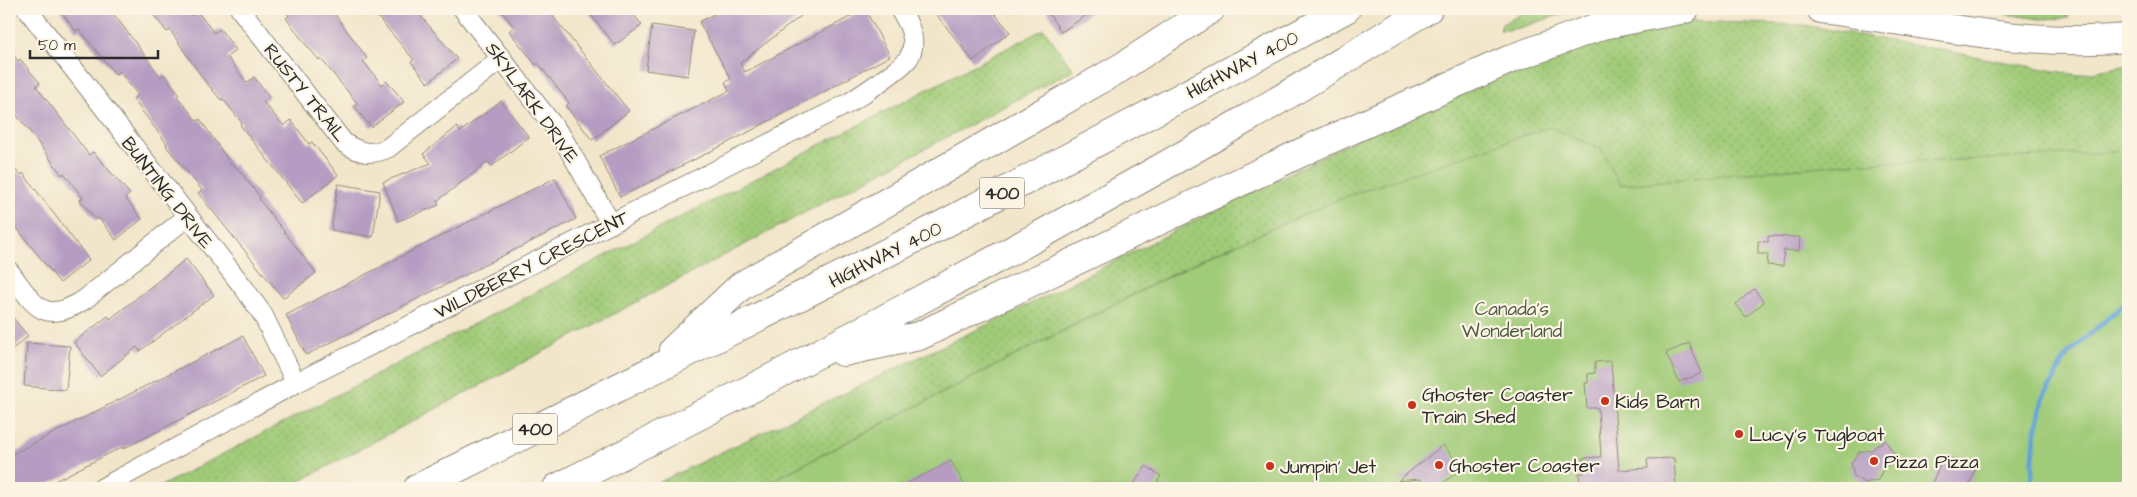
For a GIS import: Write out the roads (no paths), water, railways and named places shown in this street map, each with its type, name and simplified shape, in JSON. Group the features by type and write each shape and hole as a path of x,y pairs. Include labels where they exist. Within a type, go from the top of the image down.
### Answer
{"highway":[{"path":"653,369 741,286 1122,67 1211,9"},
{"name":"HIGHWAY 400","path":"418,488 942,225 1346,9"},
{"path":"557,488 812,358 1249,118 1428,9"},
{"path":"812,358 919,336 1304,151 1444,87 1513,58 1603,24 1685,9"},
{"path":"1821,9 1944,29 2038,40 2128,38"}],"street":[{"name":"BUNTING DRIVE","path":"27,9 263,315 296,383"},
{"name":"RUSTY TRAIL","path":"240,9 344,143 360,153 375,154 388,148 502,58"},
{"name":"SKYLARK DRIVE","path":"464,9 573,153 611,224"},
{"name":"WILDBERRY CRESCENT","path":"102,488 296,383 849,103 908,59 912,46 909,23 899,9"},
{"path":"9,271 34,304 47,313 56,313 71,308 84,300 187,218"}],"waterway":[{"path":"2027,488 2031,482 2035,436 2043,399 2067,355 2128,300"}],"place":[{"name":"Kids Barn","path":"1605,401"},
{"name":"Ghoster Coaster Train Shed","path":"1412,405"},
{"name":"Lucy's Tugboat","path":"1739,434"},
{"name":"Pizza Pizza","path":"1874,461"},
{"name":"Ghoster Coaster","path":"1439,465"},
{"name":"Jumpin' Jet","path":"1270,466"}],"park label":[{"name":"Canada's Wonderland","path":"1512,319"}]}
